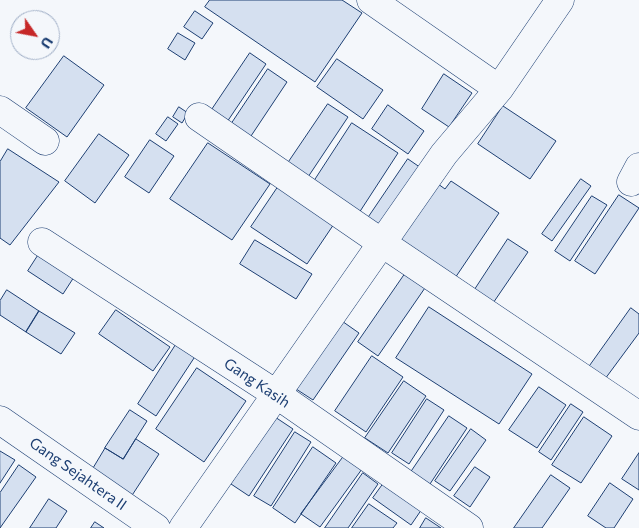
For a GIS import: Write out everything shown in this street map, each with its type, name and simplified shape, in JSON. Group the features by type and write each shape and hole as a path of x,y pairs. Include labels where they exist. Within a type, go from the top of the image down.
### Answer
{"street":[{"path":"370,0 499,89"},
{"path":"183,528 444,154 499,89 560,0"},
{"path":"0,110 45,141"},
{"path":"198,117 639,416"},
{"name":"Gang Kasih","path":"42,242 276,394 469,528"},
{"name":"Gang Sejahtera II","path":"0,420 156,528"}],"building":[{"path":"210,0 342,0 362,13 315,82 205,7"},
{"path":"195,11 213,23 202,39 184,27"},
{"path":"178,33 195,43 185,60 168,49"},
{"path":"250,53 266,64 227,122 211,111"},
{"path":"64,56 104,85 67,137 26,108"},
{"path":"337,59 383,90 363,119 317,87"},
{"path":"268,69 287,82 249,139 230,126"},
{"path":"444,74 472,93 449,127 422,109"},
{"path":"328,104 348,117 306,180 286,166"},
{"path":"388,105 424,131 408,154 372,129"},
{"path":"503,106 556,141 530,179 478,144"},
{"path":"179,107 188,113 182,123 173,117"},
{"path":"168,117 178,124 166,141 156,134"},
{"path":"352,123 398,153 357,216 311,186"},
{"path":"99,134 129,155 95,203 65,181"},
{"path":"150,140 174,156 149,193 125,177"},
{"path":"208,143 270,184 232,240 170,199"},
{"path":"8,149 59,182 10,245 0,238 0,162"},
{"path":"408,159 424,170 383,232 366,221"},
{"path":"581,179 591,186 552,241 542,234"},
{"path":"282,181 338,218 307,264 251,227"},
{"path":"434,181 445,189 451,181 499,213 453,281 394,239"},
{"path":"619,195 639,208 595,274 575,261"},
{"path":"592,196 607,205 570,261 555,251"},
{"path":"508,239 528,252 489,309 470,297"},
{"path":"255,240 312,274 296,299 240,264"},
{"path":"39,254 74,277 63,294 28,271"},
{"path":"407,271 427,285 378,356 358,342"},
{"path":"7,290 39,311 26,332 0,315 0,301"},
{"path":"429,307 532,374 499,424 396,358"},
{"path":"631,308 639,314 639,333 605,379 589,367"},
{"path":"116,310 170,347 153,371 99,334"},
{"path":"39,311 75,333 61,354 26,332"},
{"path":"339,319 359,333 313,400 293,387"},
{"path":"177,343 196,355 156,416 138,404"},
{"path":"372,356 403,377 366,432 335,411"},
{"path":"197,368 246,401 204,462 156,429"},
{"path":"404,381 426,396 388,453 365,438"},
{"path":"539,387 566,405 537,448 509,430"},
{"path":"427,399 444,410 409,464 392,453"},
{"path":"571,404 583,412 551,460 539,452"},
{"path":"130,410 147,421 123,459 105,448"},
{"path":"449,416 467,428 428,487 409,475"},
{"path":"275,417 293,429 249,496 231,484"},
{"path":"584,417 612,436 581,483 552,465"},
{"path":"471,429 486,440 450,491 435,481"},
{"path":"295,432 311,442 271,506 254,496"},
{"path":"136,439 159,454 127,503 87,478 105,448 123,459"},
{"path":"313,447 336,463 295,523 273,508"},
{"path":"0,451 15,460 0,483"},
{"path":"639,453 639,490 622,479"},
{"path":"344,456 362,469 320,527 301,514"},
{"path":"19,465 36,477 0,528 0,493"},
{"path":"475,467 490,477 470,507 454,496"},
{"path":"363,473 378,484 348,528 325,528"},
{"path":"551,475 570,488 542,528 514,528"},
{"path":"386,480 424,506 411,525 373,498"},
{"path":"610,483 633,499 614,528 606,528 588,516"},
{"path":"49,499 67,511 56,528 30,528"},
{"path":"369,504 397,523 393,528 352,528"},
{"path":"426,518 441,528 420,528"},
{"path":"95,522 104,528 91,528"}]}
